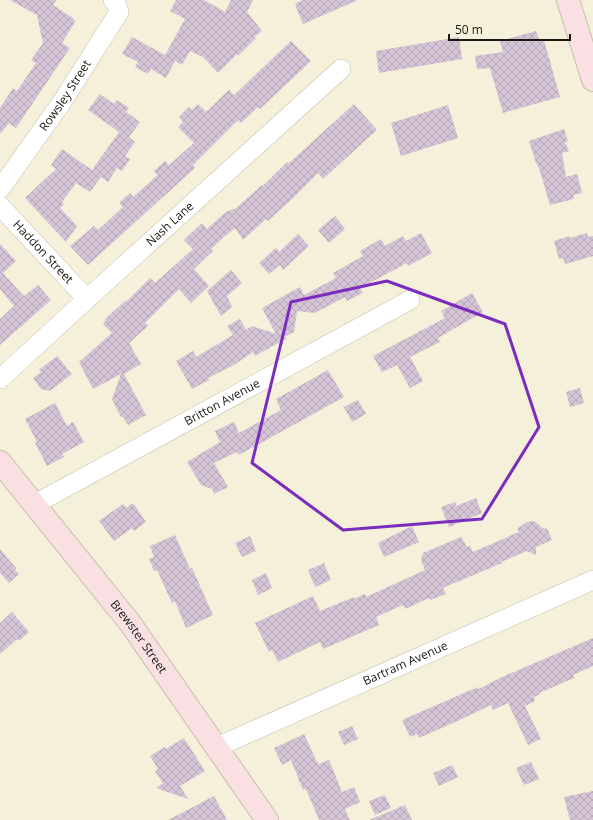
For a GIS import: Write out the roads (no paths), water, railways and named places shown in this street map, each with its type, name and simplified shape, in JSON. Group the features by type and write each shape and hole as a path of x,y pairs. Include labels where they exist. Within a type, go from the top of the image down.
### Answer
{"street":[{"name":"Rowsley Street","path":"0,189 62,102 119,12 116,3 113,0"},
{"path":"568,0 587,39 593,80"},
{"name":"Nash Lane","path":"0,380 86,299 341,69"},
{"name":"Haddon Street","path":"0,206 86,299"},
{"name":"Britton Avenue","path":"35,504 410,300"},
{"name":"Brewster Street","path":"0,462 130,623 267,820"},
{"name":"Bartram Avenue","path":"217,747 593,580"}]}
